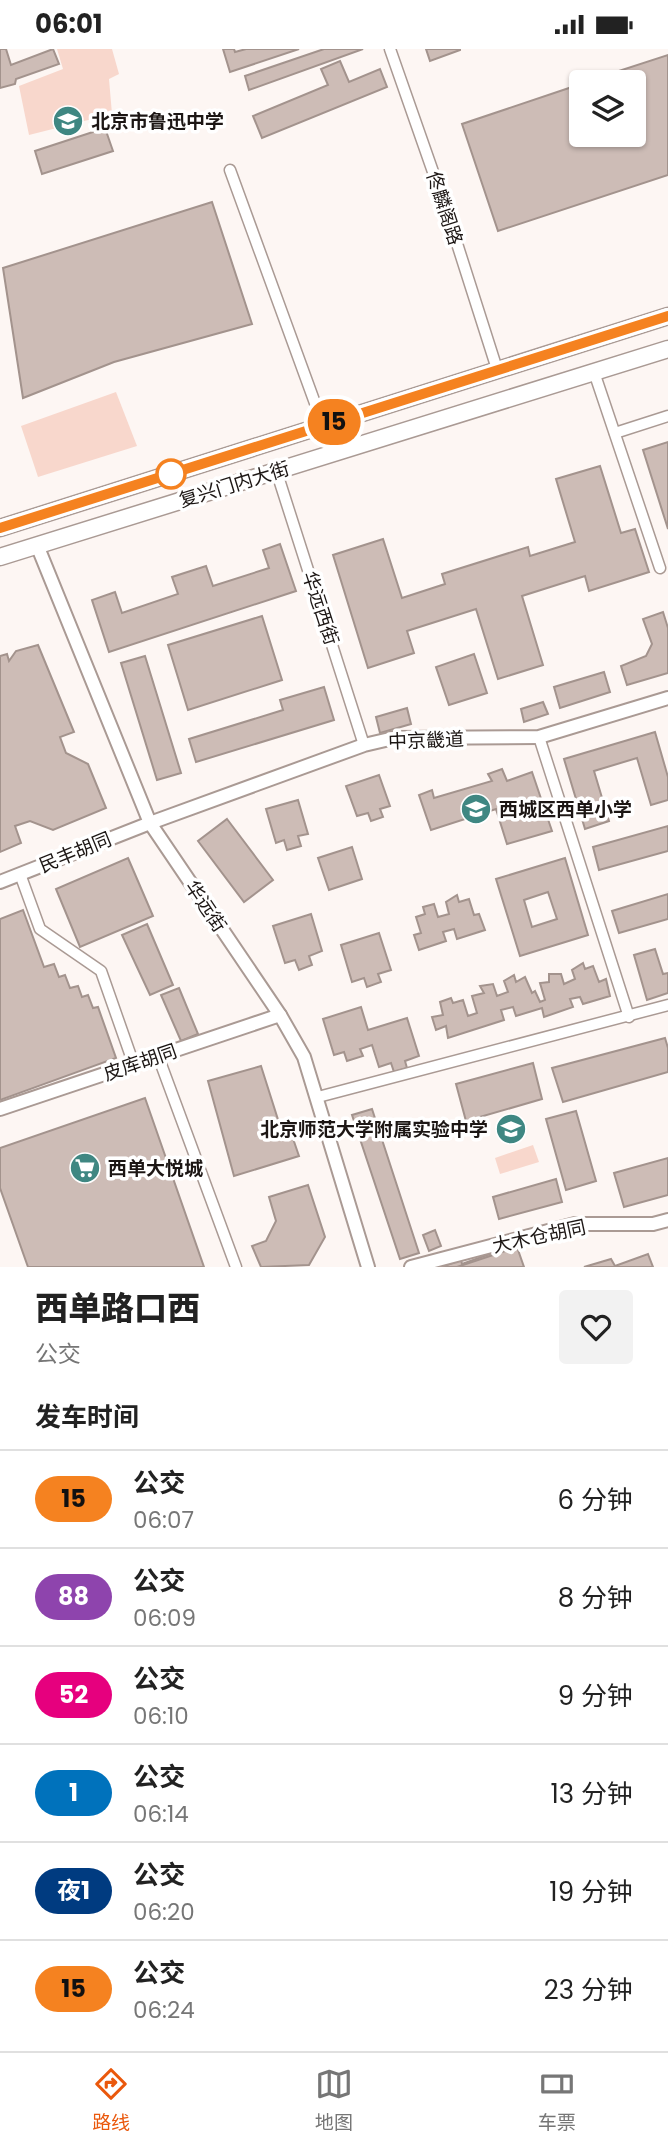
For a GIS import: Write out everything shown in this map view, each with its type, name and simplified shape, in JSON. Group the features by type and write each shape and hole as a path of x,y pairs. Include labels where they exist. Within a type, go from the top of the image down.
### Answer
{"highway":[{"name":"复兴门内大街","path":"0,528 668,316"},
{"name":"复兴门内大街","path":"0,557 668,349"}],"street":[{"name":"佟麟阁路","path":"390,49 442,196 497,369"},
{"path":"230,170 323,425"},
{"path":"594,372 660,568"},
{"path":"615,433 668,416"},
{"name":"华远西街","path":"276,470 364,745"},
{"name":"华远街","path":"37,545 150,823 280,1015 304,1057 368,1267"},
{"name":"中京畿道","path":"150,823 364,745 394,739 539,737 668,698"},
{"path":"539,737 629,1017"},
{"name":"民丰胡同","path":"0,882 150,823"},
{"path":"20,874 40,929 102,971 134,1065"},
{"path":"318,1097 668,1006"},
{"name":"皮库胡同","path":"0,1109 280,1015"},
{"path":"158,1056 236,1267"},
{"name":"大木仓胡同","path":"411,1267 575,1224 653,1224 668,1220"}],"shaded area":[{"path":"57,49 112,49 119,74 109,79 112,114 29,135 19,86 63,69"},
{"path":"116,392 137,446 38,477 21,426"},
{"path":"533,1145 539,1162 500,1174 495,1158"}],"building":[{"path":"0,49 6,49 11,65 53,49 59,64 16,79 15,84 0,88"},
{"path":"223,49 234,49 235,52 246,49 299,49 230,72"},
{"path":"324,49 363,49 249,90 245,76"},
{"path":"426,49 460,49 460,50 430,61"},
{"path":"668,55 668,175 498,231 462,124 569,88 569,147 646,147 646,70 622,70"},
{"path":"340,61 349,82 380,69 387,87 262,138 253,116 328,85 321,69"},
{"path":"105,128 113,151 42,174 35,151"},
{"path":"212,202 252,324 114,362 23,398 3,268"},
{"path":"668,442 668,529 643,450"},
{"path":"600,466 621,533 635,529 649,572 589,591 585,576 522,596 543,665 498,679 476,609 407,631 414,653 368,668 333,555 383,539 402,598 445,584 442,574 528,547 530,556 575,542 556,479"},
{"path":"280,544 296,591 109,652 92,600 115,592 122,613 178,594 172,577 206,566 213,586 269,568 263,550"},
{"path":"663,612 668,628 668,673 627,685 621,666 646,656 652,644 643,619"},
{"path":"262,616 282,680 188,710 168,645"},
{"path":"38,645 74,732 60,737 66,753 88,764 106,808 53,830 30,821 15,826 21,843 0,852 0,656 7,654 9,661 16,651"},
{"path":"474,654 487,693 449,705 436,667"},
{"path":"145,656 181,773 157,780 121,663"},
{"path":"604,672 610,692 560,708 554,687"},
{"path":"324,687 334,720 196,762 189,739 283,710 280,700"},
{"path":"543,702 548,714 524,722 521,709"},
{"path":"407,708 411,724 380,733 376,717"},
{"path":"655,732 668,777 668,800 651,805 637,758 594,771 609,821 585,829 564,759"},
{"path":"502,769 507,781 532,772 552,831 507,844 496,809 431,830 419,795 432,790 434,798 492,781 488,774"},
{"path":"379,775 390,806 380,809 383,817 371,821 368,813 357,816 346,786"},
{"path":"298,800 308,834 298,836 301,846 287,850 284,840 276,843 266,809"},
{"path":"227,819 273,880 244,902 198,841"},
{"path":"668,826 668,851 599,870 593,847"},
{"path":"352,847 362,879 329,890 318,858"},
{"path":"128,858 153,916 80,947 56,889"},
{"path":"565,858 588,935 520,956 496,879","holes":["548,892 557,919 532,927 524,900"]},
{"path":"668,894 668,919 619,933 612,911"},
{"path":"457,895 459,902 469,899 474,915 479,914 485,930 457,939 454,929 443,932 446,941 419,950 414,935 421,933 416,917 425,914 423,907 434,904 438,917 449,914 446,902"},
{"path":"23,910 44,967 54,964 59,977 65,975 70,988 78,986 82,997 88,995 93,1008 98,1007 116,1058 0,1100 0,919"},
{"path":"311,914 322,951 309,956 312,965 299,970 295,960 285,963 273,926"},
{"path":"147,924 173,985 150,995 122,935"},
{"path":"379,933 391,970 378,974 381,982 367,987 364,978 352,982 341,945"},
{"path":"655,949 663,974 668,973 668,993 647,1000 634,955"},
{"path":"583,963 585,969 593,966 599,982 606,979 610,996 583,1004 580,997 570,999 573,1007 544,1017 542,1008 516,1016 513,1007 501,1010 504,1020 448,1038 446,1026 436,1030 432,1017 443,1015 440,1002 451,998 453,1003 463,1000 468,1016 477,1013 472,996 484,993 480,986 493,984 497,996 508,992 504,981 514,975 516,982 525,977 532,993 535,991 540,1002 545,1000 540,983 549,982 549,974 561,974 564,984 575,979 572,970"},
{"path":"179,988 198,1034 181,1041 161,995"},
{"path":"361,1007 368,1030 407,1018 419,1056 405,1061 407,1068 394,1072 391,1063 379,1067 372,1045 360,1049 363,1056 347,1061 344,1052 334,1055 323,1019"},
{"path":"665,1038 668,1048 668,1072 563,1102 552,1068"},
{"path":"533,1063 542,1099 466,1121 456,1084"},
{"path":"261,1066 281,1129 289,1127 299,1156 234,1176 208,1081"},
{"name":"西单大悦城","path":"145,1098 204,1267 28,1267 0,1188 0,1148"},
{"path":"372,1109 419,1253 400,1259 352,1115"},
{"path":"576,1111 596,1181 566,1190 546,1119"},
{"path":"668,1158 668,1195 624,1207 614,1173"},
{"path":"556,1179 562,1202 499,1219 493,1197"},
{"path":"308,1185 325,1237 309,1265 261,1267 252,1246 266,1241 276,1221 269,1197"},
{"path":"435,1230 441,1246 429,1251 423,1235"},
{"path":"515,1245 522,1267 507,1267 506,1264 496,1267 441,1267 461,1260 462,1264"},
{"path":"517,1247 524,1267 457,1267"},
{"path":"648,1254 653,1267 584,1267 611,1259 615,1266"}],"bus line":[{"name":"15","path":"0,528 668,316"}],"place":[{"name":"北京市鲁迅中学","path":"68,121"},
{"name":"西城区西单小学","path":"476,809"},
{"name":"北京师范大学附属实验中学","path":"511,1129"},
{"name":"西单大悦城","path":"85,1168"}]}
